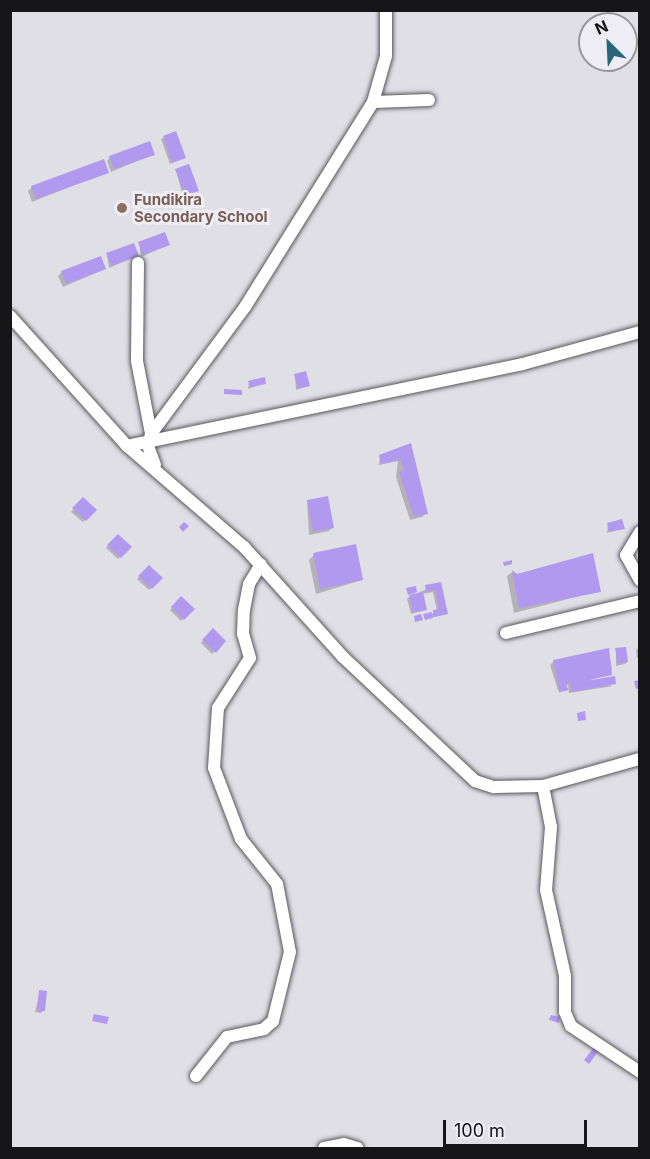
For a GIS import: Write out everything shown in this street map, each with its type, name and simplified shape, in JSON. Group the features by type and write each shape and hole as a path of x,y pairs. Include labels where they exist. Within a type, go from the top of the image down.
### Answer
{"street":[{"path":"151,436 245,307 373,102 386,56 386,10"},
{"path":"373,102 429,100"},
{"path":"138,263 137,361 155,465"},
{"path":"10,316 127,446 155,465 261,564 343,657 475,781 494,787 543,786 639,759"},
{"path":"10,334 23,328"},
{"path":"127,446 151,436 523,364 639,332"},
{"path":"639,532 626,555 639,580"},
{"path":"196,1076 227,1037 264,1029 273,1021 290,952 277,884 241,840 214,768 218,708 250,658 243,634 244,610 249,584 261,564"},
{"path":"506,633 639,601"},
{"path":"543,786 551,826 546,890 565,976 565,1012 572,1026 639,1072"},
{"path":"324,1149 344,1144 357,1149"}],"building":[{"path":"176,131 186,158 172,163 163,136"},
{"path":"150,141 155,155 114,169 109,156"},
{"path":"104,159 109,173 36,199 31,186"},
{"path":"189,164 199,191 185,196 175,169"},
{"path":"165,232 170,245 143,255 138,242"},
{"path":"134,243 139,256 111,266 106,253"},
{"path":"101,256 106,269 66,284 61,271"},
{"path":"306,371 310,386 298,389 294,374"},
{"path":"265,377 266,384 250,387 248,381"},
{"path":"224,389 242,390 242,395 224,394"},
{"path":"411,443 428,514 414,517 399,472 404,471 401,460 381,464 379,455"},
{"path":"328,496 334,528 313,532 307,500"},
{"path":"83,497 97,510 86,521 72,508"},
{"path":"622,519 625,529 609,532 607,523"},
{"path":"184,522 189,526 183,532 179,527"},
{"path":"118,534 132,547 121,558 107,545"},
{"path":"356,544 363,580 320,589 313,553"},
{"path":"593,553 601,592 519,608 512,570 517,574"},
{"path":"512,560 512,564 504,566 503,562"},
{"path":"149,565 163,578 152,589 138,576"},
{"path":"441,582 448,614 434,617 433,610 439,609 435,590 426,592 425,585"},
{"path":"416,586 417,592 408,595 406,588"},
{"path":"423,592 427,610 413,613 409,595"},
{"path":"181,596 195,609 184,620 171,607"},
{"path":"432,612 433,618 425,620 423,614"},
{"path":"421,614 423,620 415,622 414,616"},
{"path":"213,628 226,641 216,653 202,640"},
{"path":"626,647 628,662 618,664 615,648"},
{"path":"609,648 612,675 579,682 615,676 616,684 571,692 570,683 565,684 569,690 560,692 553,660"},
{"path":"640,680 640,688 636,689 634,681"},
{"path":"585,711 586,720 578,721 577,713"},
{"path":"39,990 47,991 45,1011 37,1011"},
{"path":"94,1014 109,1017 107,1024 92,1021"},
{"path":"551,1015 560,1017 559,1023 549,1020"},
{"path":"595,1046 600,1049 589,1064 584,1060"}],"place":[{"name":"Fundikira Secondary School","path":"122,208"}]}
